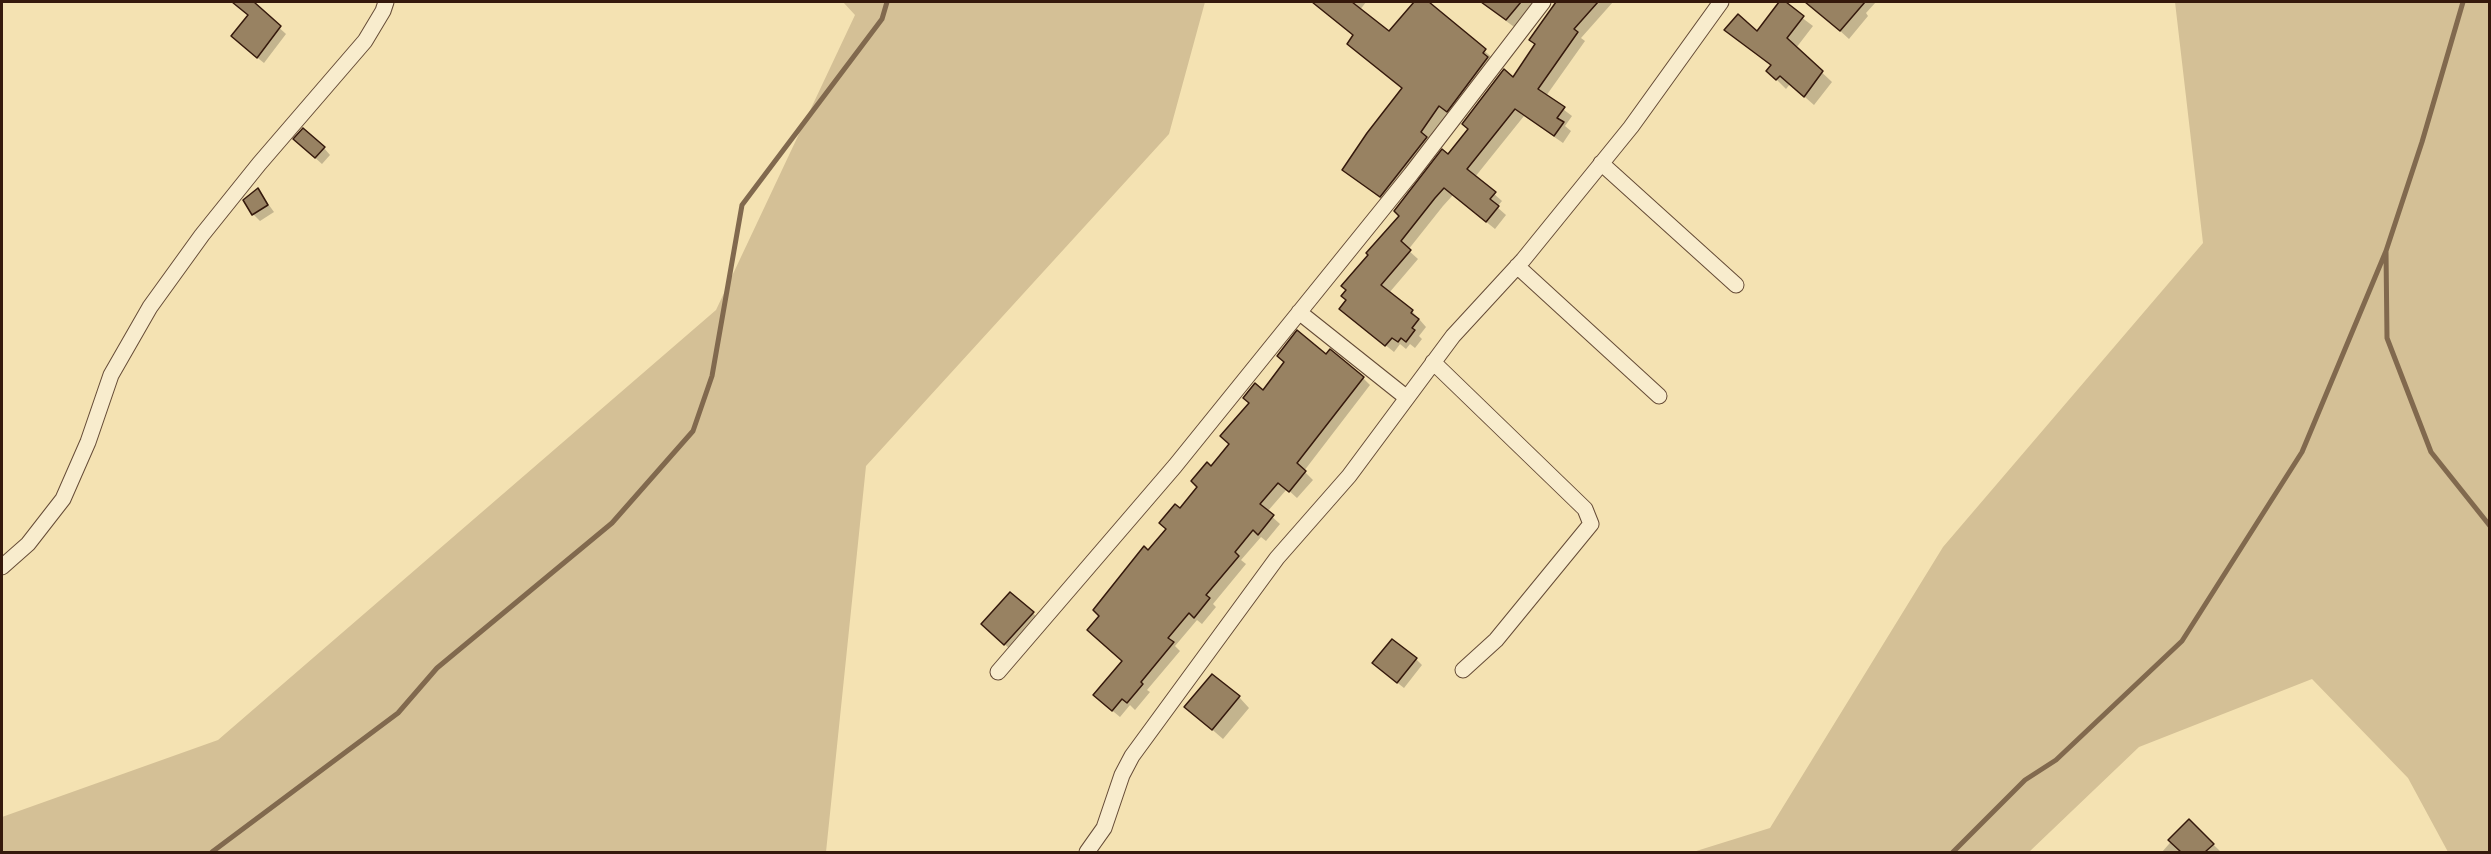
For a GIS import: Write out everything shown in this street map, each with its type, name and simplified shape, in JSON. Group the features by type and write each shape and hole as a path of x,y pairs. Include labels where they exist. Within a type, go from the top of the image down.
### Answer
{"street":[{"path":"2,567 28,544 63,499 88,442 111,375 150,307 237,191 314,97 365,41 386,2"},
{"path":"998,672 1174,466 1411,174 1543,2"},
{"path":"1087,852 1104,828 1122,775 1132,756 1277,558 1349,476 1453,336 1517,266 1631,127 1721,2"},
{"path":"1601,163 1736,285"},
{"path":"1517,266 1659,396"},
{"path":"1299,312 1407,398"},
{"path":"1433,362 1585,509 1591,524 1496,639 1463,670"}],"shaded area":[{"path":"843,2 1205,2 1169,134 866,466 826,852 2,852 2,817 218,740 716,310 855,15"},
{"path":"2175,2 2489,2 2489,852 2448,852 2408,778 2312,679 2139,747 2029,852 1693,852 1770,828 1943,547 2203,243"}],"building":[{"path":"232,2 254,2 281,26 257,58 231,36 248,15"},
{"path":"1312,2 1352,2 1389,31 1414,2 1429,2 1486,49 1483,53 1488,57 1447,112 1439,106 1421,132 1427,137 1380,197 1342,170 1402,88 1347,44 1353,35"},
{"path":"1481,2 1521,2 1506,20"},
{"path":"1556,2 1598,2 1574,29 1578,32 1538,89 1565,107 1557,118 1564,122 1554,136 1515,109 1467,169 1496,192 1490,199 1499,206 1486,222 1444,188 1435,198 1401,241 1411,250 1381,285 1413,310 1411,313 1419,319 1412,328 1415,330 1406,342 1401,338 1398,342 1392,338 1385,346 1339,309 1346,300 1341,296 1346,290 1341,286 1368,255 1366,253 1399,216 1394,211 1442,149 1448,154 1468,129 1462,124 1504,69 1513,77 1535,44 1529,40"},
{"path":"1779,2 1786,2 1804,16 1787,38 1823,71 1804,97 1780,76 1776,80 1766,71 1771,65 1724,30 1738,14 1757,31"},
{"path":"1805,2 1865,2 1840,31"},
{"path":"303,128 325,147 315,158 293,139"},
{"path":"258,188 268,205 252,215 243,200"},
{"path":"1297,330 1326,354 1330,349 1364,377 1297,463 1306,471 1289,492 1278,483 1260,504 1274,515 1258,535 1253,530 1235,552 1239,556 1206,595 1210,598 1194,618 1189,613 1168,638 1174,642 1141,682 1143,684 1127,703 1122,699 1112,711 1093,695 1122,661 1087,630 1099,616 1093,610 1144,546 1148,550 1166,529 1159,523 1175,504 1180,508 1197,487 1191,481 1207,462 1211,466 1229,444 1220,436 1249,403 1243,398 1255,383 1263,390 1284,362 1277,356"},
{"path":"1010,592 1034,612 1004,645 981,624"},
{"path":"1392,639 1417,658 1397,683 1372,663"},
{"path":"1212,674 1240,696 1212,730 1184,707"},
{"path":"2189,819 2214,844 2205,852 2181,852 2168,840"}],"waterway":[{"path":"212,852 398,713 437,668 612,523 693,431 712,376 742,205 882,19 887,2"},
{"path":"2463,2 2422,142 2386,251 2387,338 2431,452 2490,526"},
{"path":"1953,852 2025,780 2056,760 2182,641 2302,452 2386,251"}]}
